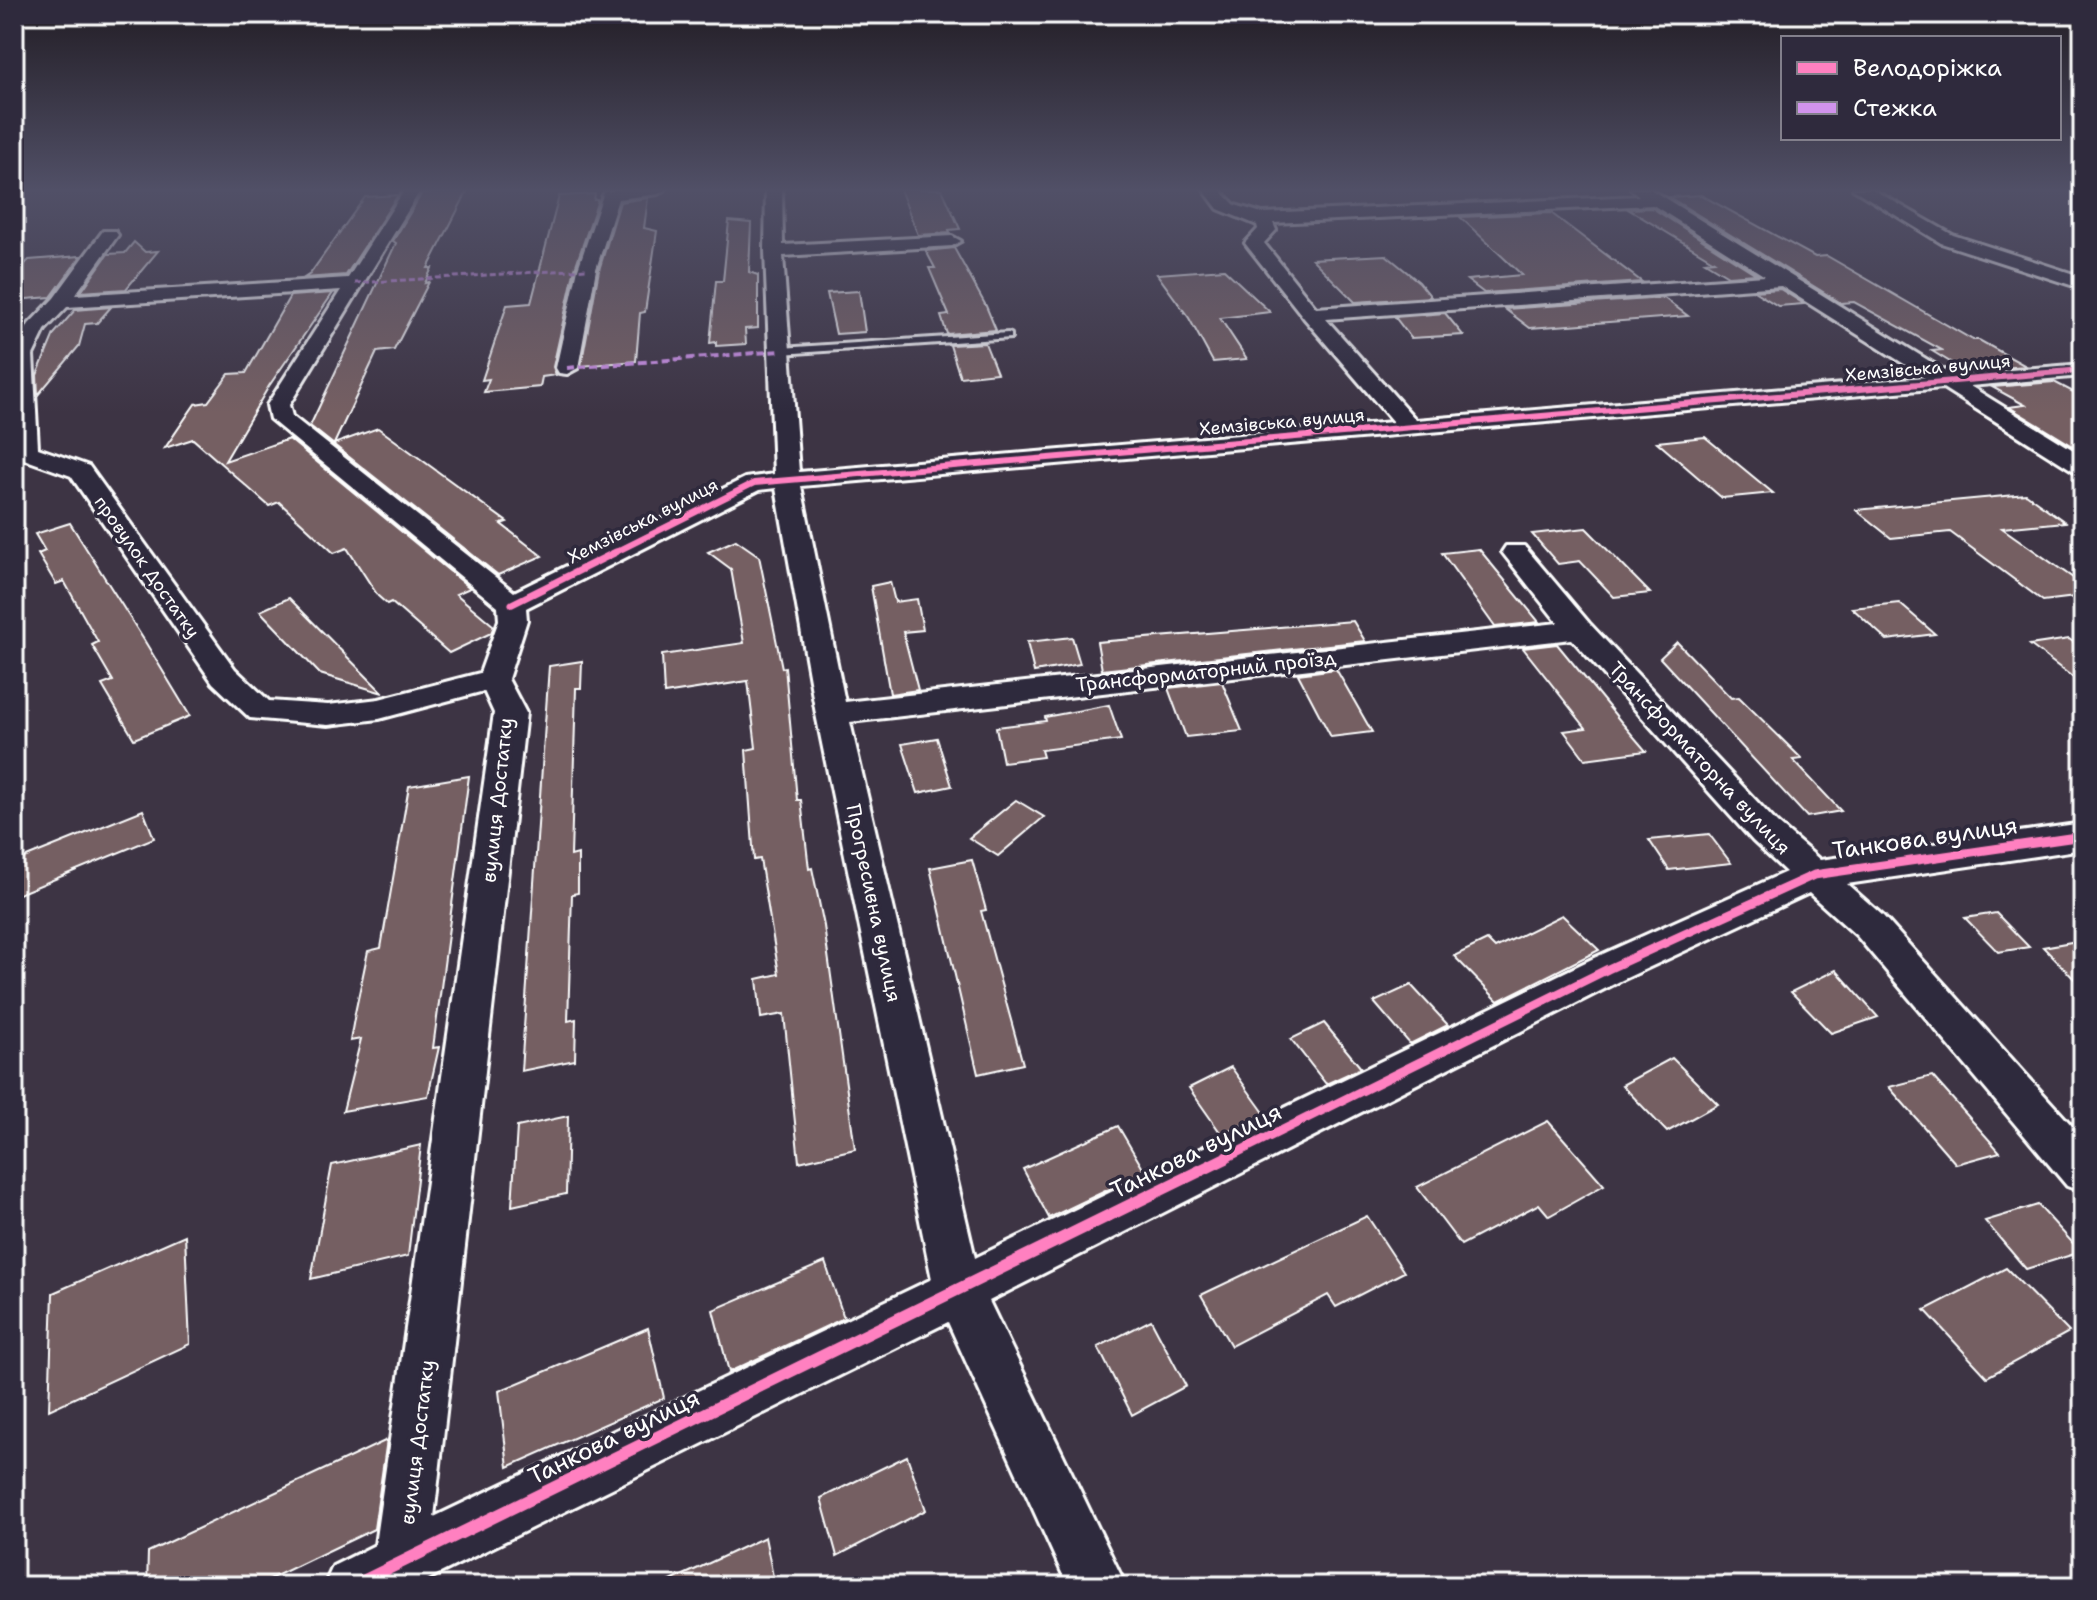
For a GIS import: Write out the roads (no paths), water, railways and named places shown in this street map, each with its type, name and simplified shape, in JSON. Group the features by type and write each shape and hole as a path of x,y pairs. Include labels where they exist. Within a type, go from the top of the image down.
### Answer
{"street":[{"name":"провулок Достатку","path":"88,264 61,302 36,328 23,355 26,452 80,471 224,676 261,711 328,715 379,709 493,679"},
{"path":"367,264 278,405 281,419 512,604 513,620 493,679"},
{"path":"567,368 589,264"},
{"name":"Прогресивна вулиця","path":"775,264 787,479 832,714 959,1291 1097,1586"},
{"path":"1271,264 1411,428"},
{"path":"1756,264 2083,466"},
{"path":"2023,264 2083,283"},
{"path":"1311,314 1781,280"},
{"path":"61,302 355,283"},
{"name":"Хемзівська вулиця","path":"512,604 754,483 2083,370"},
{"name":"Трансформаторна вулиця","path":"1515,552 1579,629 1765,832 1870,926 2083,1171"},
{"name":"Трансформаторний проїзд","path":"832,714 1579,629"},
{"name":"вулиця Достатку","path":"401,1563 510,713 493,679"},
{"name":"Танкова вулиця","path":"353,1586 959,1291 1608,969 1814,875 2083,836"}],"lane":[{"path":"781,351 1008,336"}]}
